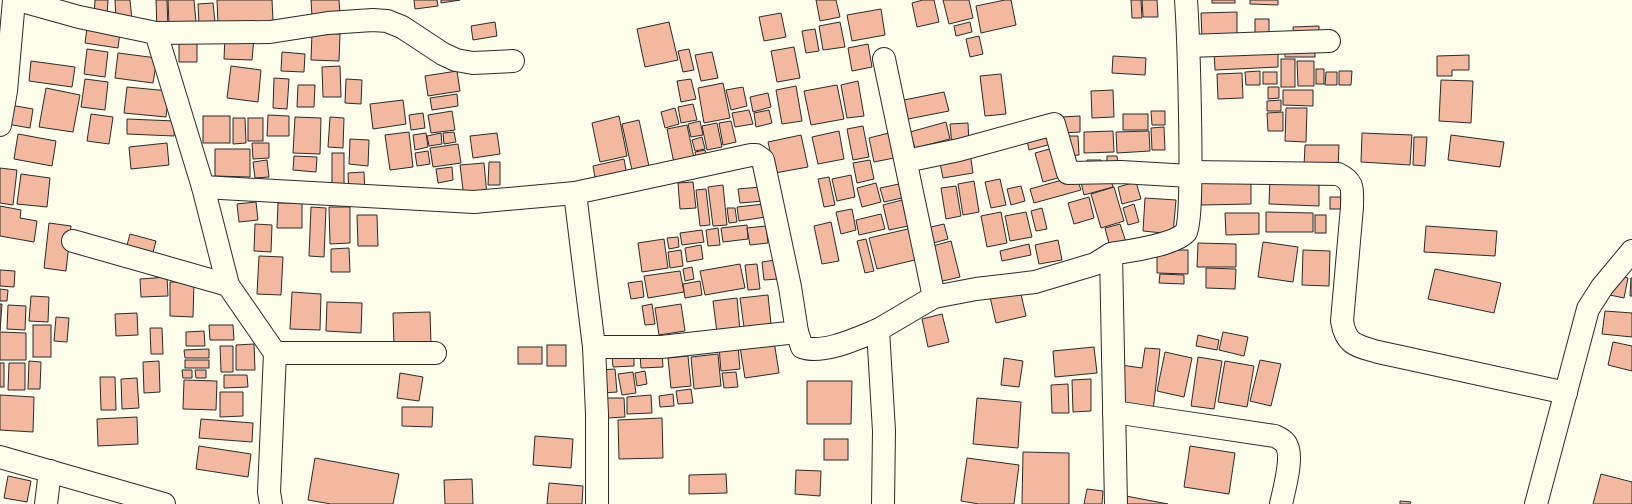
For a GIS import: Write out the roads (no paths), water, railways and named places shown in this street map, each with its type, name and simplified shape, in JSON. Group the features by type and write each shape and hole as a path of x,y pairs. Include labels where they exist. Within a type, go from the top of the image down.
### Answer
{"street":[{"path":"0,125 6,91 14,0"},
{"path":"18,0 80,8 156,33 270,32 328,23 373,20 387,21 402,27 443,54 456,60 474,63 513,61"},
{"path":"203,187 474,202 575,193 751,155 759,157 763,160 765,165 790,288 797,332 802,347 809,350 840,344 878,330 934,297 976,289 1035,282 1095,264 1111,254 1161,244 1178,238 1187,231 1190,220 1190,174 1186,0"},
{"path":"156,33 203,187 228,285 275,353 269,492 271,504"},
{"path":"1188,46 1329,41"},
{"path":"884,59 934,297"},
{"path":"906,161 959,150 1054,124 1068,173 1338,174 1347,179 1352,188 1352,207 1342,321 1344,332 1348,340 1354,345 1378,352 1566,392"},
{"path":"575,193 594,347 597,414 597,504"},
{"path":"73,241 228,285"},
{"path":"1536,504 1588,309 1602,287 1632,250"},
{"path":"1111,254 1116,504"},
{"path":"878,330 884,431 883,504"},
{"path":"594,347 660,347 797,332"},
{"path":"275,353 435,353"},
{"path":"1114,412 1275,436 1283,440 1288,447 1289,459 1281,504"},
{"path":"0,457 164,504"},
{"path":"46,504 50,471"}]}
